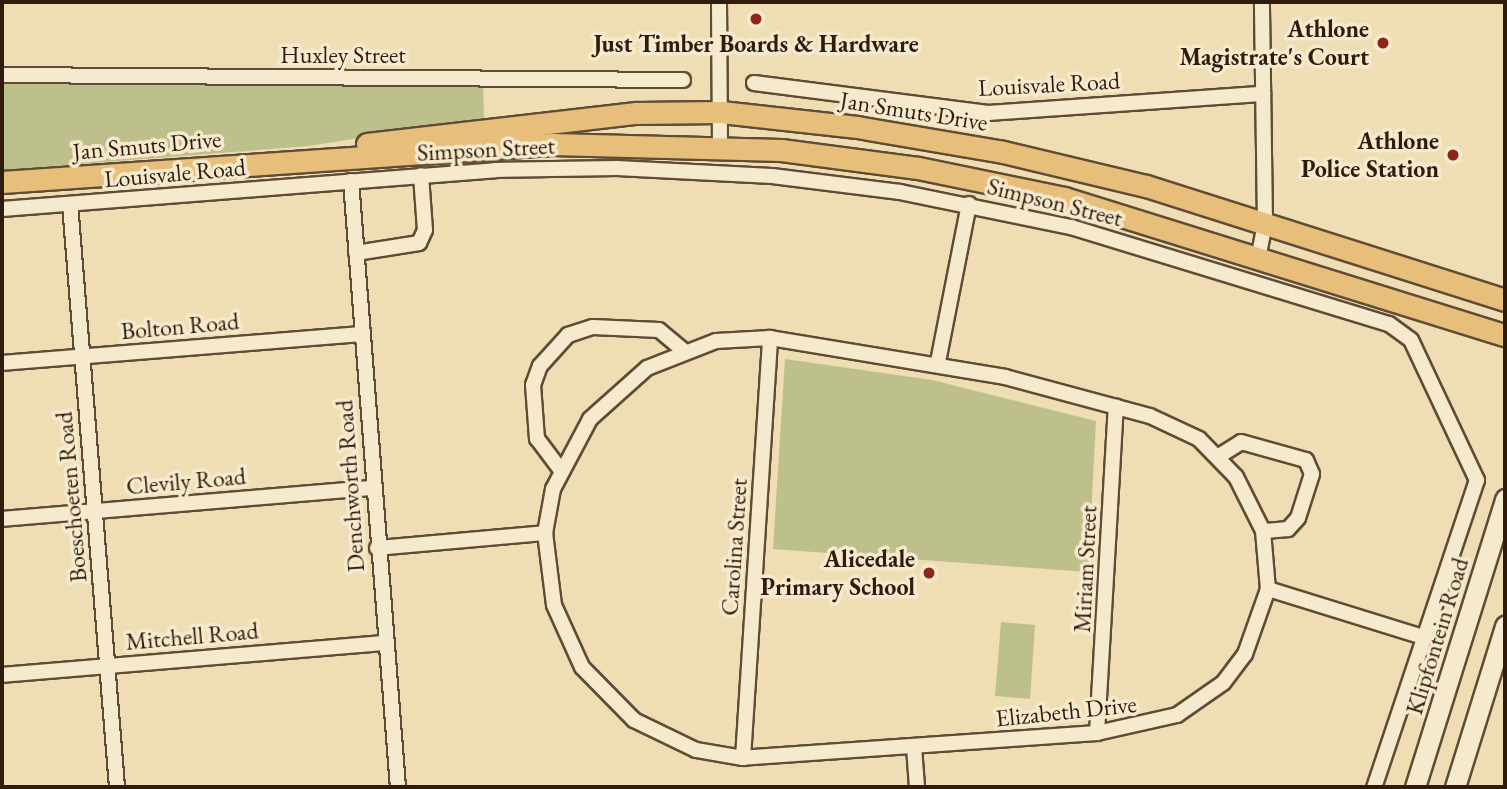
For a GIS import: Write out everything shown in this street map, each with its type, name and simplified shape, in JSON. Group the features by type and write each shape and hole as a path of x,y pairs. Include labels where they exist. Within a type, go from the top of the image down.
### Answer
{"main road":[{"name":"Jan Smuts Drive","path":"297,159 317,151 548,120 721,113 1003,152 1265,223 1505,300"},
{"name":"Jan Smuts Drive","path":"2,182 297,159 551,144 720,145 992,182 1259,254 1505,335"},
{"name":"Klipfontein Road","path":"1415,787 1505,499"},
{"path":"1455,787 1505,625"}],"street":[{"path":"719,2 720,145"},
{"path":"1259,254 1265,223 1262,2"},
{"name":"Huxley Street","path":"2,75 683,80"},
{"name":"Louisvale Road","path":"754,83 988,113 1263,94"},
{"name":"Simpson Street","path":"351,181 565,168 701,171 849,184 969,204 1180,258 1406,334 1477,474 1426,638 1374,787"},
{"path":"356,253 419,243 425,230 421,175"},
{"name":"Louisvale Road","path":"2,209 351,181"},
{"name":"Denchworth Road","path":"351,181 377,548 398,787"},
{"name":"Boeschoeten Road","path":"70,204 117,787"},
{"path":"938,362 969,204"},
{"path":"560,470 537,439 533,384 540,366 568,335 593,327 659,331 684,351"},
{"name":"Bolton Road","path":"2,363 361,334"},
{"name":"Elizabeth Drive","path":"770,338 938,362 1116,407 1179,427 1219,456 1250,498 1263,531 1268,589 1245,654 1211,693 1158,723 1097,733 743,758 660,736 600,689 568,641 554,605 545,533 560,470 590,419 617,391 684,351 716,341 770,338"},
{"name":"Carolina Street","path":"743,758 770,338"},
{"name":"Miriam Street","path":"1097,733 1116,407"},
{"path":"1219,456 1241,442 1307,460 1312,474 1298,518 1288,528 1263,531"},
{"name":"Clevily Road","path":"2,519 373,488"},
{"path":"377,548 545,533"},
{"path":"1268,589 1426,638"},
{"name":"Mitchell Road","path":"2,674 386,643"},
{"path":"914,747 917,787"}],"green space":[{"path":"2,82 483,84 484,118 309,146 2,170"},
{"path":"785,359 932,380 1096,421 1088,572 773,549"},
{"path":"1001,622 1035,625 1030,699 995,696"}],"place":[{"name":"Just Timber Boards & Hardware","path":"756,19"},
{"name":"Athlone Magistrate's Court","path":"1383,43"},
{"name":"Athlone Police Station","path":"1453,155"},
{"name":"Alicedale Primary School","path":"929,573"}]}
